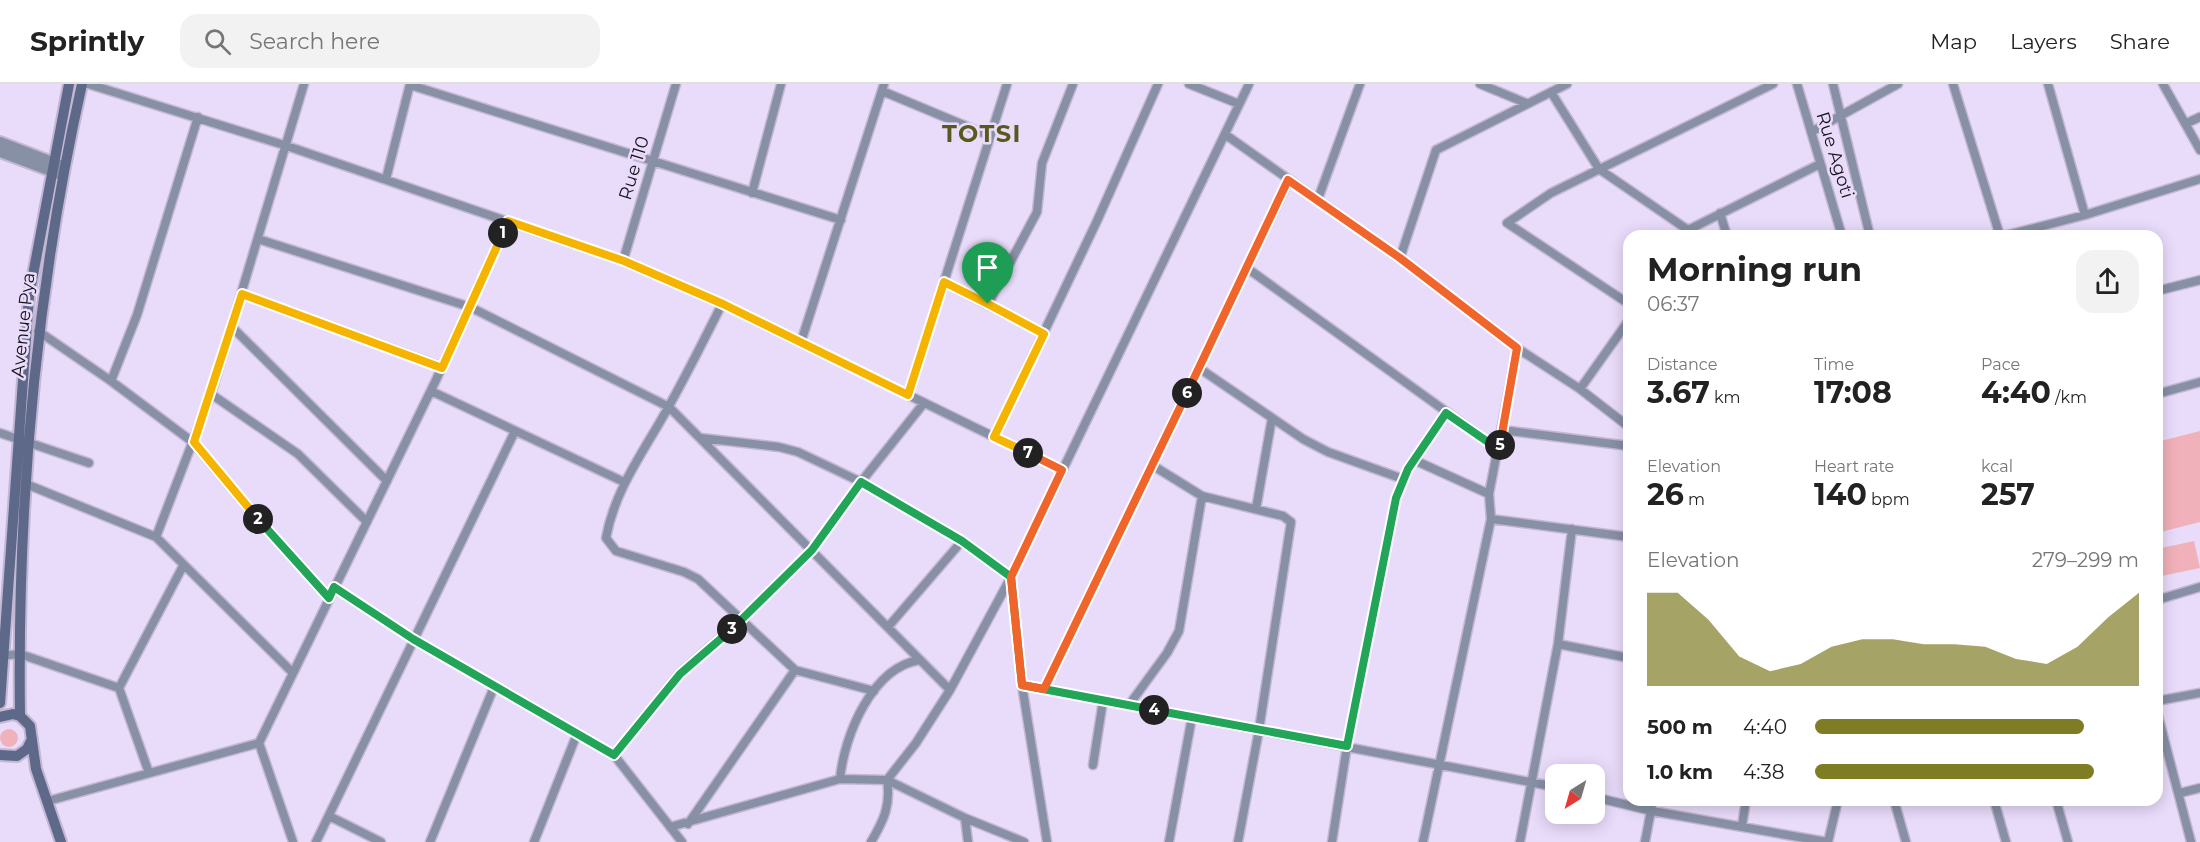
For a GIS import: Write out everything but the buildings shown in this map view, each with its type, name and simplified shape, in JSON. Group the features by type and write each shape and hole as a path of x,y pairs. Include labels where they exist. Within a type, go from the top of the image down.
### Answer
{"main road":[{"name":"Avenue Pya","path":"20,716 19,591 26,484 23,441 28,296 51,167 69,84"},
{"name":"Avenue Pya","path":"0,703 2,657 23,441 63,170 82,84"},
{"path":"0,717 13,714 20,716 30,726 36,769 61,842"},
{"path":"23,754 32,738"},
{"path":"3,757 23,754"},
{"path":"23,754 36,769"}],"street":[{"path":"88,84 284,145 624,261 723,304 1062,470"},
{"path":"156,537 211,394 304,84"},
{"name":"Rue 110","path":"624,261 676,84"},
{"path":"752,193 782,84"},
{"path":"908,395 1007,84"},
{"path":"988,304 1037,212 1042,163 1073,84"},
{"path":"994,437 1044,334 1158,84"},
{"path":"1189,84 1239,104"},
{"path":"871,842 888,810 890,795 887,780 950,690 1011,577 1250,84"},
{"path":"1318,199 1360,84"},
{"path":"1480,84 1526,104"},
{"path":"1400,258 1436,150 1567,84"},
{"path":"1623,300 1507,223 1551,193 1773,84"},
{"name":"Rue Agoti","path":"1797,84 1840,230"},
{"path":"1833,84 1868,230"},
{"path":"1811,132 1898,84"},
{"path":"1953,84 2000,230"},
{"path":"2048,84 2085,215"},
{"path":"2163,84 2187,123 2200,150"},
{"path":"386,179 410,85 653,163 841,220"},
{"path":"801,342 883,88 990,136"},
{"path":"1551,92 1599,169 1682,230"},
{"path":"111,381 140,304 198,117"},
{"path":"2187,123 2200,117"},
{"path":"1226,135 1400,258 1517,348 1580,389 1623,422"},
{"path":"2,150 63,170"},
{"path":"1691,230 1720,213 1820,164"},
{"path":"2026,230 2085,215 2200,179"},
{"path":"1044,689 1288,180"},
{"path":"1720,213 1725,230"},
{"path":"291,842 259,742 442,368 508,221"},
{"path":"258,239 470,307 669,407 950,690"},
{"path":"1247,268 1498,449"},
{"path":"2163,289 2200,280"},
{"path":"944,282 1044,334"},
{"path":"242,294 442,368"},
{"path":"723,304 669,407 624,482 610,512 606,538 611,548 692,576 795,670 874,691"},
{"path":"232,327 387,481"},
{"path":"1580,389 1623,328"},
{"path":"38,331 194,442 248,508 329,598"},
{"path":"1424,842 1491,519 1489,494 1517,348"},
{"path":"1199,368 1272,418 1328,452 1403,479"},
{"path":"2163,392 2200,382"},
{"path":"431,391 624,482"},
{"path":"211,394 298,454 367,522"},
{"path":"614,755 680,674 742,620 812,550 861,482 924,403"},
{"path":"1332,842 1347,746 1387,536 1403,479 1446,413"},
{"path":"1256,509 1272,418"},
{"path":"316,842 515,430"},
{"path":"1503,430 1623,445"},
{"path":"0,433 89,464"},
{"path":"701,438 788,449 861,482 962,541 1011,577 1022,685 1047,842"},
{"path":"1414,460 1489,494"},
{"path":"1152,465 1202,496 1283,516 1291,522 1259,730 1238,842"},
{"path":"26,484 156,537 293,673"},
{"path":"1129,705 1167,653 1179,631 1202,496"},
{"path":"1491,519 1623,536"},
{"path":"1520,842 1558,644 1572,529"},
{"path":"888,627 962,541"},
{"path":"149,773 119,688 183,566"},
{"path":"334,587 413,639 614,755 682,842"},
{"path":"2163,598 2200,587"},
{"path":"1558,644 1623,657"},
{"path":"2,657 20,654 119,688"},
{"path":"840,779 843,753 848,738 874,691 901,665 920,660"},
{"path":"687,824 795,670"},
{"path":"1022,685 1545,784"},
{"path":"430,842 494,687"},
{"path":"2163,700 2200,693"},
{"path":"1093,765 1103,700"},
{"path":"1169,842 1192,717"},
{"path":"2163,733 2191,842"},
{"path":"534,842 578,734"},
{"path":"48,801 259,742"},
{"path":"670,827 840,779 887,780 965,818 1024,842"},
{"path":"2180,793 2200,788"},
{"path":"1605,800 1623,804"},
{"path":"1631,806 1828,842 1837,806"},
{"path":"1645,842 1652,806"},
{"path":"1742,826 1745,806"},
{"path":"1896,806 1906,842"},
{"path":"1996,806 2006,842"},
{"path":"2057,806 2068,842"},
{"path":"328,816 381,842"},
{"path":"965,818 968,842"}],"shaded area":[{"path":"2200,431 2200,522 2163,531 2163,440"},
{"path":"2194,541 2200,568 2163,576 2163,548"},
{"path":"9,729 15,732 18,738 15,744 9,747 3,744 0,738 3,732"}],"district":[{"name":"TOTSI","path":"982,133"}],"route":[{"path":"988,304 944,282 908,395 723,304 624,261 508,221 442,368 242,294 194,442 267,530 329,598 334,587 413,639 614,755 680,674 742,620 812,550 861,482 962,541 1011,577 1022,685 1347,746 1387,536 1403,479 1446,413 1498,449 1513,380 1517,348 1400,258 1288,180 1044,689 1022,685 1016,631 1011,577 1062,470 994,437 1044,334 988,304"}]}
